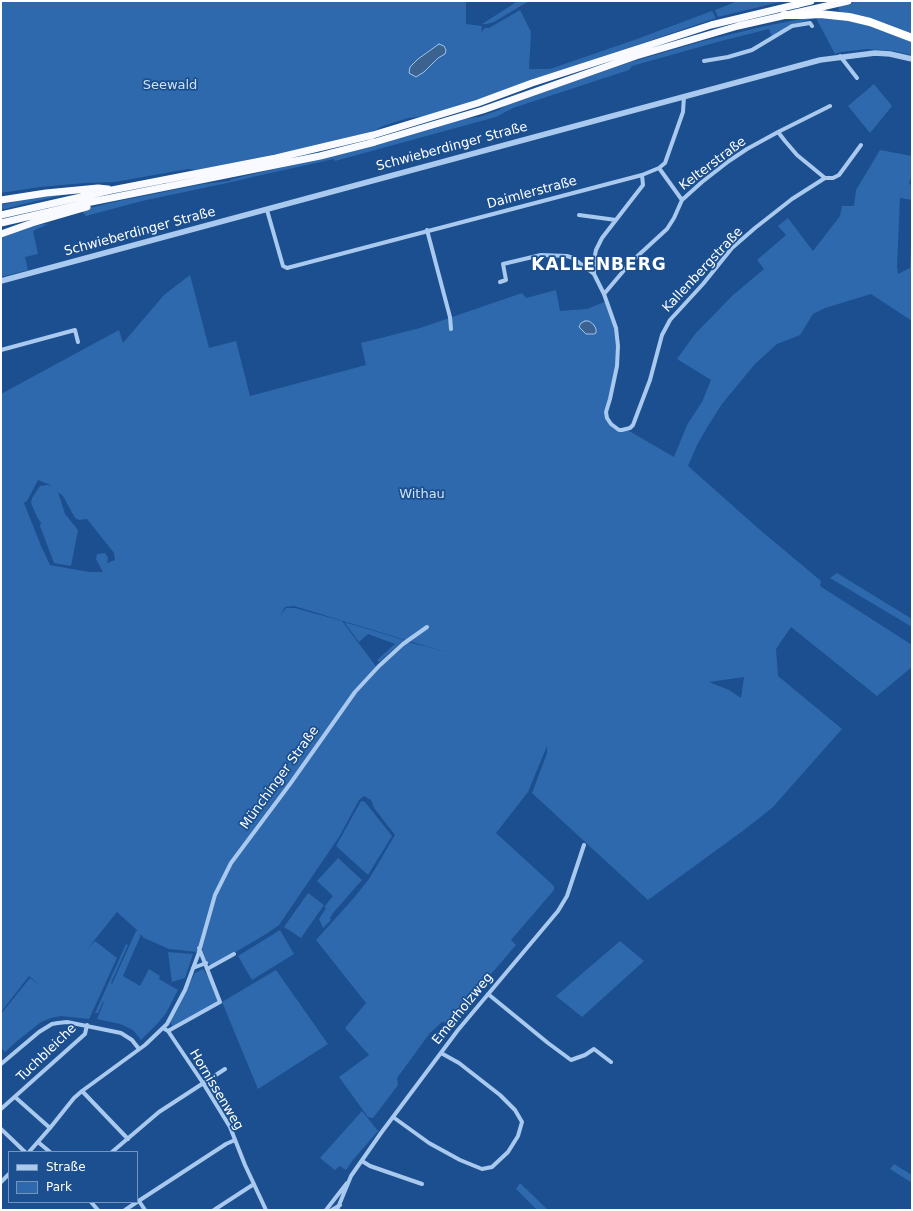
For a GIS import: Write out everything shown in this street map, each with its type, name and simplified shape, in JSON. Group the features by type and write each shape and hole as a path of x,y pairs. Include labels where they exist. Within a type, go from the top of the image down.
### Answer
{"highway":[{"path":"1,215 112,190 276,158 374,135 478,103 532,83 711,25 811,1"},
{"path":"1,223 127,195 320,156 375,142 483,110 636,56 731,28 848,1"},
{"path":"784,15 820,14 850,17 870,22 912,38"},
{"path":"1,200 90,188 112,190"},
{"path":"1,234 32,223 115,200 127,195"}],"street":[{"path":"704,61 728,57 752,50 773,39 792,26 810,22 812,26"},
{"name":"Schwieberdinger Straße","path":"1,282 820,60 840,56 875,53 890,54 912,59"},
{"path":"840,56 857,78"},
{"path":"659,168 665,163 677,131 683,112 684,96"},
{"name":"Kelterstraße","path":"604,294 631,262 667,229 682,200 729,161 778,132 830,106"},
{"path":"778,132 797,156 825,178"},
{"name":"Kallenbergstraße","path":"604,294 616,328 618,346 617,366 606,412 606,418 619,430 626,430 633,425 639,410 650,380 662,335 670,320 703,284 732,248 792,199 825,178 833,178 839,175 861,145"},
{"name":"Daimlerstraße","path":"267,210 283,266 287,268 427,230 642,175 659,168"},
{"name":"Kelterstraße","path":"659,168 682,200"},
{"path":"594,274 596,250 602,238 641,189 643,182 642,175"},
{"path":"579,215 616,220"},
{"path":"427,230 450,316 451,329"},
{"path":"500,282 506,280 503,264 541,255 567,256 578,261 594,274 604,294"},
{"path":"1,350 75,330 78,342"},
{"name":"Münchinger Straße","path":"29,1151 74,1098 139,1049 163,1028 171,1018 182,997 193,968 215,895 231,863 274,807 334,719 364,681 403,644 427,627"},
{"name":"Emerholzweg","path":"337,1210 349,1182 393,1116 488,994 558,911 567,896 584,845"},
{"path":"168,1031 220,1002 199,947"},
{"path":"207,968 234,954"},
{"path":"193,968 206,964"},
{"path":"488,994 571,1060 585,1055 594,1049 611,1062"},
{"path":"1,1064 39,1032 52,1024 67,1022 121,1033 132,1040 139,1049"},
{"name":"Tuchbleiche","path":"1,1109 85,1034 87,1025"},
{"name":"Hornissenweg","path":"163,1028 168,1031 230,1127 266,1210"},
{"path":"393,1116 429,1143 460,1160 482,1169 492,1167 508,1152 518,1136 522,1122 515,1110 500,1095 459,1063 441,1054"},
{"path":"113,1151 159,1112 225,1069"},
{"path":"82,1091 128,1139"},
{"path":"15,1097 50,1128"},
{"path":"1,1129 24,1151"},
{"path":"145,1210 138,1201 226,1144 235,1140"},
{"path":"38,1142 49,1151"},
{"path":"362,1161 370,1166 422,1184"},
{"name":"Emerholzweg","path":"326,1210 339,1192 349,1182"},
{"path":"214,1210 254,1184"},
{"path":"125,1210 135,1203"},
{"path":"332,1210 340,1204"},
{"path":"90,1210 98,1210"}],"green space":[{"name":"Seewald","path":"1,1 466,1 466,24 481,26 481,32 485,28 489,28 520,10 531,32 529,69 550,69 712,11 716,18 429,116 408,118 383,126 376,130 316,146 196,170 188,169 115,182 40,187 1,193"},
{"path":"518,1 529,1 494,22 482,24"},
{"path":"738,1 784,1 718,17 715,10"},
{"path":"860,1 912,1 912,35 842,13 838,10 840,5"},
{"path":"806,18 815,18 790,25 772,37 769,29 632,66 629,70 513,108 496,117 335,161 334,159 142,201 86,216 82,211 114,202 203,184 229,181 232,179 335,155 461,119 479,117 499,110 508,104 631,62 703,41"},
{"path":"816,18 842,19 870,26 912,42 912,55 894,51 866,49 835,54"},
{"path":"874,84 892,106 870,133 848,106"},
{"name":"Withau","path":"880,150 912,156 912,175 909,184 912,185 912,200 900,198 897,266 898,274 910,268 912,220 912,321 871,294 825,308 813,314 800,335 777,344 755,364 722,404 697,445 688,466 759,529 821,581 820,586 912,645 912,667 877,696 791,627 776,649 778,676 842,729 772,808 648,900 532,793 547,753 547,746 528,792 496,833 554,886 554,890 511,940 516,945 449,1023 442,1022 430,1033 397,1078 398,1085 373,1118 368,1117 339,1077 369,1055 345,1028 366,1003 316,940 369,879 395,835 374,808 371,800 364,796 359,800 339,837 279,925 266,934 211,965 207,963 202,948 197,952 169,949 144,938 140,934 123,976 140,986 149,969 160,976 159,979 178,990 166,1013 141,1040 133,1030 120,1024 97,1019 104,1002 98,1013 95,1013 126,944 128,945 111,983 112,984 136,931 138,931 117,912 88,948 95,941 117,958 89,1019 61,1016 51,1018 41,1022 5,1052 1,1048 1,1014 30,978 40,985 29,976 1,1012 1,394 119,330 123,343 164,295 190,275 209,348 236,341 250,396 366,365 361,343 420,328 522,293 526,298 556,290 560,311 587,309 607,301 616,328 618,356 607,418 619,430 631,432 674,457 687,425 702,402 711,380 677,359 695,334 733,295 764,269 757,260 786,235 778,226 788,218 813,251 840,216 842,206 854,206 856,190","holes":["38,480 48,484 52,487 48,485 40,486 32,498 31,503 41,523 40,526 54,563 71,566 78,530 65,514 58,492 63,496 75,518 79,520 87,519 114,553 115,560 107,563 108,558 105,553 97,554 96,559 103,572 89,572 50,565 24,503 27,501","294,606 451,653 408,642 378,669 342,621 295,608 286,608 280,616 285,607","744,677 741,698 729,690 709,682"]},
{"path":"72,193 1,210 1,205 25,199"},
{"path":"48,224 33,231 38,254 25,257 28,270 1,277 1,238 33,225"},
{"path":"837,573 912,619 912,627 830,578"},
{"path":"344,622 404,640 379,662 377,660 395,644 368,634 359,642"},
{"path":"361,801 365,802 392,836 368,875 336,846"},
{"path":"338,858 362,880 333,913 330,918 331,920 323,928 319,919 326,908 324,907 333,896 317,881"},
{"path":"308,893 324,905 301,938 284,927"},
{"path":"280,930 294,954 252,980 238,956"},
{"path":"620,941 644,961 582,1017 556,996"},
{"path":"168,952 193,954 185,978 172,982"},
{"path":"203,969 209,978 218,1001 186,1021 173,1027 170,1022 195,973"},
{"path":"276,970 328,1044 258,1089 222,1002"},
{"path":"362,1111 378,1131 346,1170 340,1166 335,1170 320,1158"},
{"path":"894,1164 912,1175 912,1183 890,1169"},
{"path":"520,1183 548,1210 537,1210 516,1189"}],"shaded area":[{"path":"439,44 444,46 446,50 445,54 438,58 424,72 416,77 409,73 410,67 418,59"},
{"path":"589,321 594,325 596,333 586,334 579,327 581,323"}],"district":[{"name":"KALLENBERG","path":"599,266"}]}
